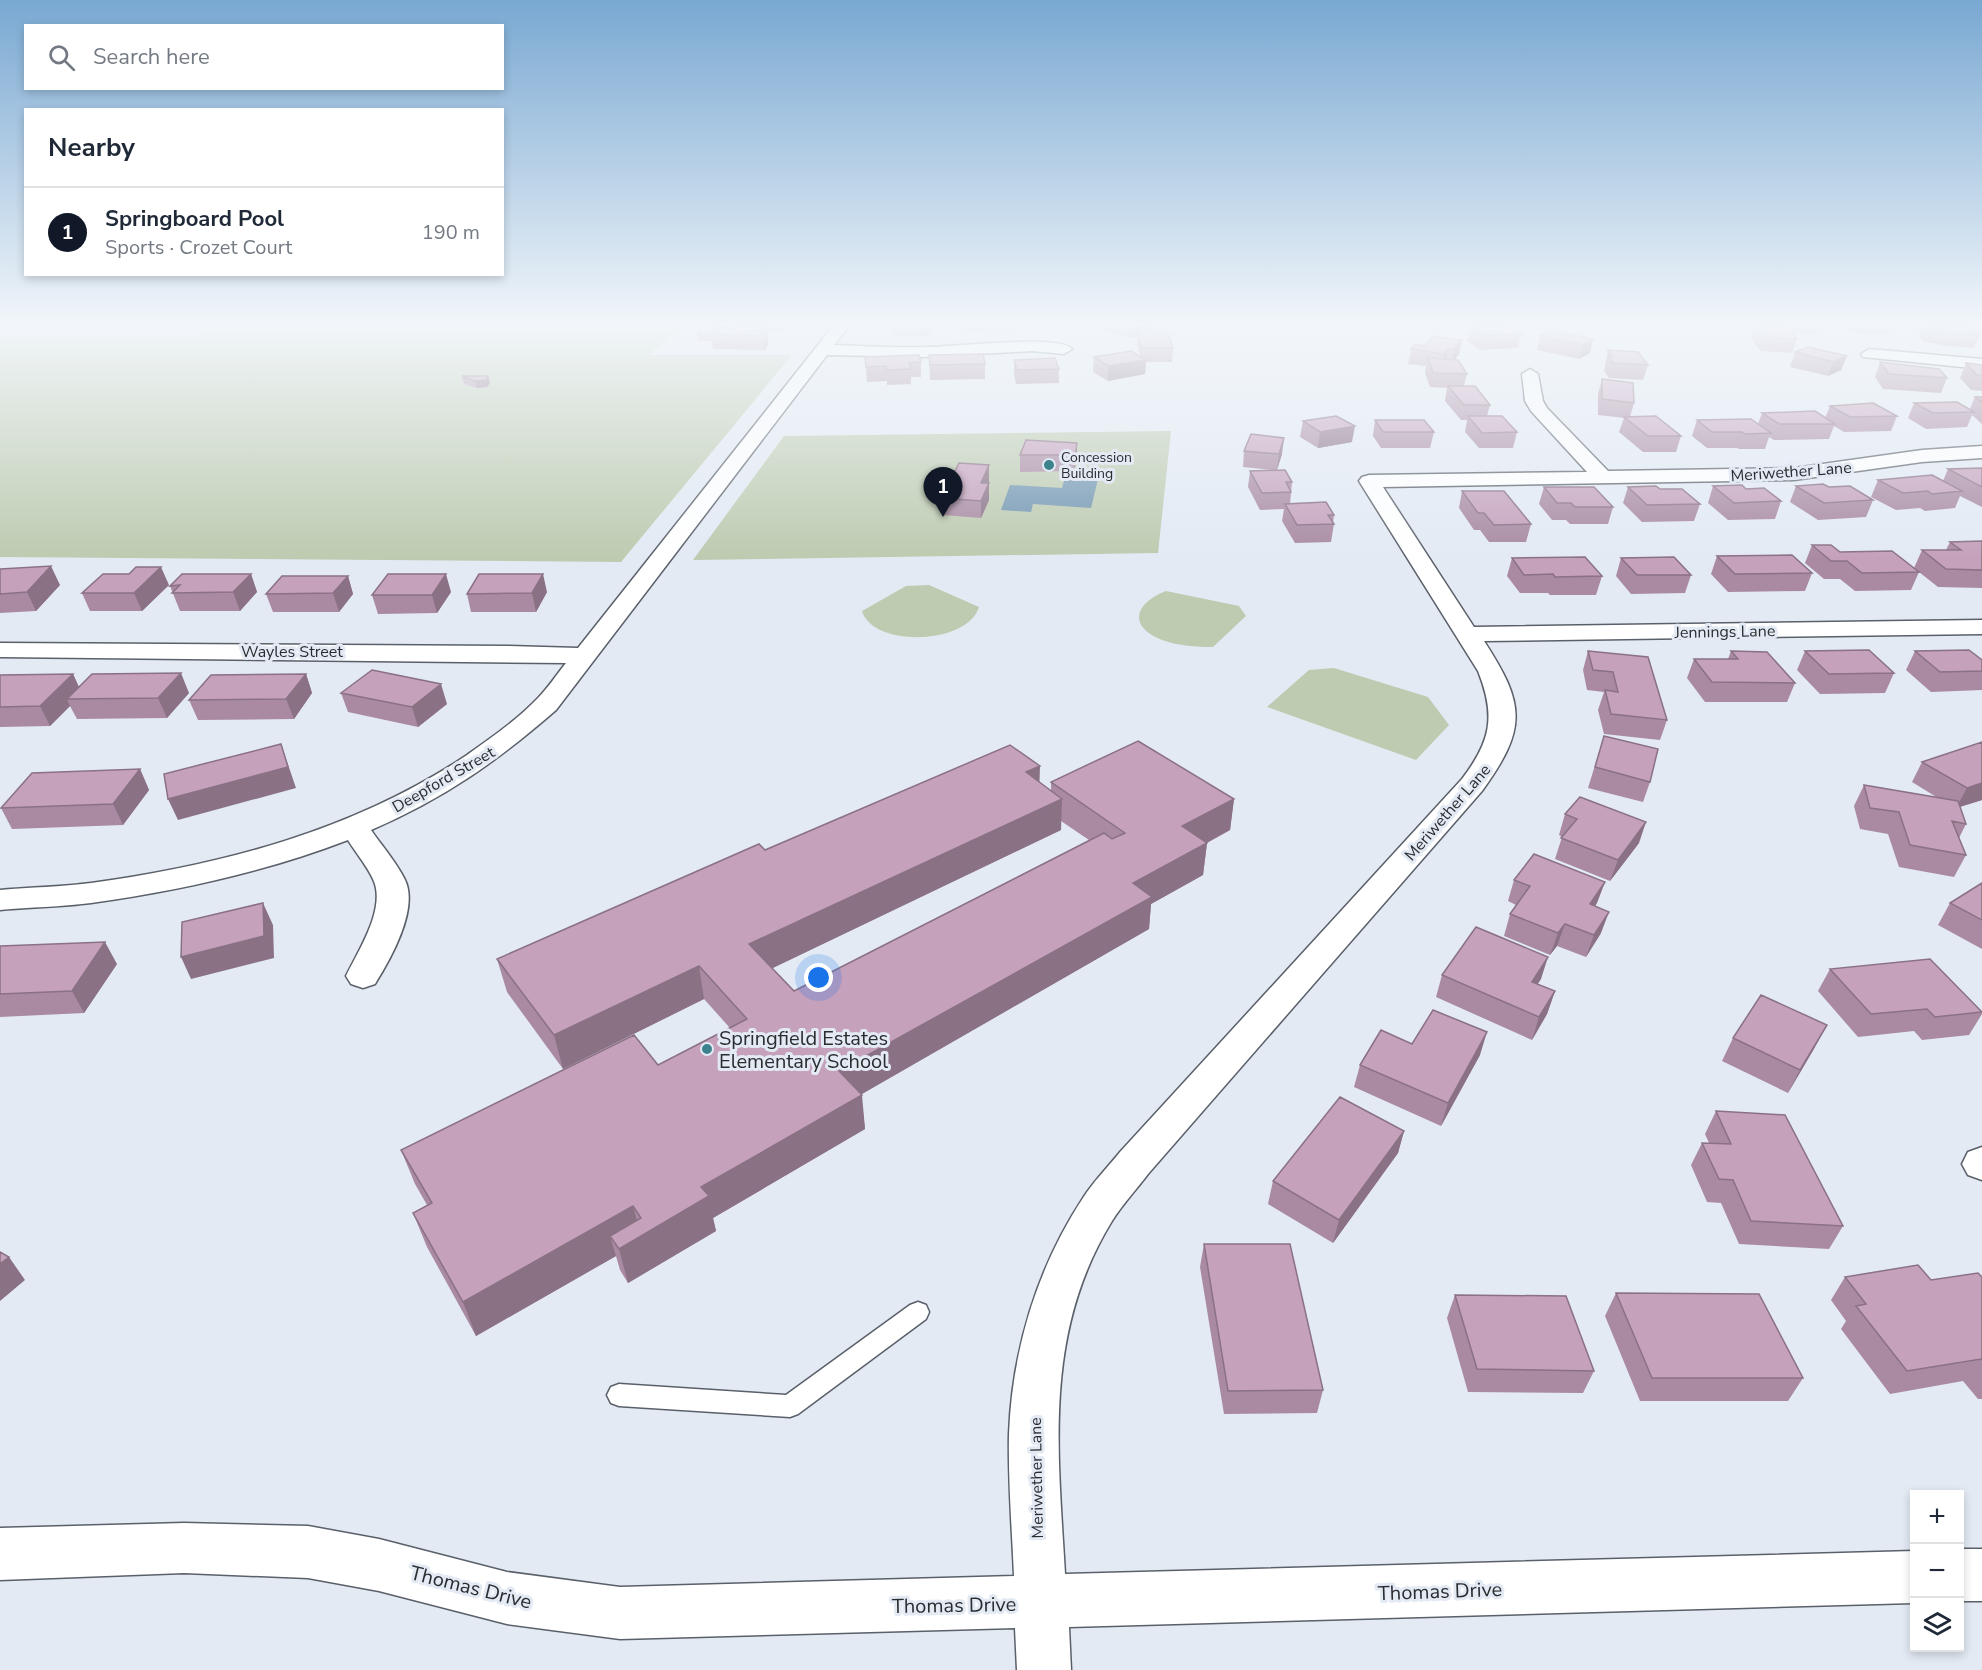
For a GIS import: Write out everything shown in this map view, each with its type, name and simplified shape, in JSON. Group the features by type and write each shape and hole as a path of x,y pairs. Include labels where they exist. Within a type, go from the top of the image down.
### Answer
{"street":[{"name":"Deepford Street","path":"0,900 88,894 176,880 262,858 354,827 421,795 468,768 500,746 547,704 780,404"},
{"path":"1536,404 1540,411 1603,477"},
{"name":"Meriwether Lane","path":"1044,1670 1033,1434 1040,1354 1052,1307 1077,1245 1098,1208 1134,1163 1464,794 1491,760 1500,741 1505,716 1501,692 1468,634 1369,481 1794,474 1922,456 1982,452"},
{"name":"Jennings Lane","path":"1468,634 1982,627"},
{"name":"Wayles Street","path":"0,650 498,653 585,656"},
{"path":"354,827 390,881 394,891 391,914 363,976"},
{"name":"Thomas Drive","path":"0,1554 184,1548 308,1552 379,1564 507,1598 620,1613 1910,1577"},
{"path":"1964,1575 1982,1575"}],"lane":[{"path":"619,1395 790,1406 918,1312"}],"green space":[{"path":"0,404 752,404 621,562 0,557"},
{"path":"1171,431 1158,553 693,560 784,436"},
{"path":"929,585 979,607 971,620 958,629 940,635 901,636 883,631 870,623 862,611 906,586"},
{"path":"1166,591 1239,606 1246,616 1213,647 1168,642 1144,628 1139,615 1147,602"},
{"path":"1334,668 1428,697 1449,725 1416,760 1267,707 1309,670"}],"water":[{"path":"1065,477 1098,479 1091,508 1033,504 1031,512 1001,510 1010,485 1062,488"}],"building":[{"path":"1463,404 1490,405 1464,405"},
{"path":"1875,404 1897,416 1850,417 1830,406"},
{"path":"1916,404 1960,404 1974,412 1933,413"},
{"path":"1815,411 1835,424 1779,424 1762,413"},
{"path":"1336,416 1355,426 1320,432 1303,421"},
{"path":"1468,416 1502,416 1517,432 1482,433"},
{"path":"1656,416 1681,436 1648,436 1624,417"},
{"path":"1751,419 1771,433 1712,432 1697,420"},
{"path":"1375,420 1424,420 1434,432 1383,432"},
{"path":"1251,434 1284,438 1279,454 1244,451"},
{"path":"1026,440 1077,443 1075,455 1020,455"},
{"path":"959,463 989,465 981,483 989,483 981,501 942,498"},
{"path":"1982,468 1982,487 1948,469"},
{"path":"1285,470 1292,482 1286,482 1291,492 1262,493 1250,471"},
{"path":"1932,475 1962,491 1932,494 1928,491 1903,493 1878,480"},
{"path":"1823,484 1829,487 1850,486 1873,500 1824,503 1796,486"},
{"path":"1742,485 1746,489 1764,488 1781,501 1734,503 1713,486"},
{"path":"1656,486 1660,489 1682,489 1700,504 1647,505 1628,487"},
{"path":"1544,487 1594,487 1613,507 1575,507 1571,503 1557,503"},
{"path":"1462,491 1504,491 1531,524 1494,525 1484,513 1478,513"},
{"path":"1326,502 1334,515 1328,515 1334,524 1297,525 1285,504"},
{"path":"1982,541 1982,570 1946,569 1922,550 1961,550 1950,542"},
{"path":"1812,545 1831,545 1840,552 1892,551 1919,572 1862,573 1847,561 1831,561"},
{"path":"1792,555 1812,573 1735,574 1717,556"},
{"path":"1585,557 1602,576 1524,575 1512,558"},
{"path":"1674,557 1691,575 1637,575 1621,558"},
{"path":"51,566 27,592 0,594 0,569"},
{"path":"136,567 161,567 134,593 82,593 103,574 129,574"},
{"path":"182,574 251,574 233,592 172,593 180,585 170,586"},
{"path":"388,574 446,574 432,595 372,595"},
{"path":"479,574 543,574 532,593 467,594"},
{"path":"282,576 348,576 333,593 266,594"},
{"path":"1869,650 1894,673 1829,674 1805,651"},
{"path":"1969,650 1982,660 1982,671 1940,672 1915,651"},
{"path":"1588,651 1648,657 1667,720 1611,714 1605,690 1618,692 1613,672 1593,670"},
{"path":"1731,651 1767,652 1795,683 1712,682 1694,659 1738,659"},
{"path":"372,670 441,684 412,707 341,693"},
{"path":"181,673 158,698 67,699 92,674"},
{"path":"73,674 40,706 0,707 0,675"},
{"path":"306,674 286,699 189,700 211,675"},
{"path":"1604,736 1658,749 1650,782 1595,767"},
{"path":"1138,741 1234,799 1182,826 1207,843 1133,883 1152,897 839,1071 862,1095 701,1187 709,1196 619,1249 610,1236 641,1218 633,1206 463,1302 413,1213 432,1203 401,1150 634,1035 658,1065 747,1019 699,966 554,1035 497,959 759,844 765,850 1010,745 1040,766 1026,772 1062,799 749,944 794,991 1104,833 1112,839 1125,833 1051,782"},
{"path":"1982,742 1982,783 1967,788 1922,762"},
{"path":"281,744 288,767 168,799 164,774"},
{"path":"140,769 113,804 1,808 32,773"},
{"path":"1864,785 1958,801 1966,824 1952,821 1966,855 1910,845 1899,812 1870,808"},
{"path":"1580,797 1646,822 1618,860 1561,838 1577,819 1565,814"},
{"path":"1534,854 1605,882 1590,904 1609,912 1594,935 1565,924 1558,933 1510,914 1530,886 1514,880"},
{"path":"1982,883 1982,920 1950,903"},
{"path":"263,903 264,936 181,957 182,922"},
{"path":"1476,927 1548,957 1532,982 1555,991 1539,1017 1442,975"},
{"path":"105,942 72,991 0,994 0,946"},
{"path":"1930,959 1982,1012 1935,1017 1927,1009 1871,1014 1830,969"},
{"path":"1761,995 1827,1025 1800,1070 1733,1038"},
{"path":"1433,1010 1487,1032 1448,1103 1360,1065 1381,1030 1412,1044"},
{"path":"1340,1097 1404,1131 1339,1220 1273,1181"},
{"path":"1716,1111 1785,1115 1843,1226 1751,1221 1733,1180 1719,1179 1702,1143 1731,1144"},
{"path":"1204,1244 1290,1244 1323,1390 1228,1391"},
{"path":"0,1252 9,1257 0,1264"},
{"path":"1918,1265 1931,1280 1978,1273 1982,1277 1982,1360 1907,1371 1856,1306 1866,1304 1845,1277"},
{"path":"1616,1293 1759,1294 1803,1378 1652,1378"},
{"path":"1455,1295 1566,1296 1594,1371 1477,1369"}],"place":[{"name":"Concession Building","path":"1049,465"},
{"name":"Springboard Pool","path":"943,517"},
{"name":"Springfield Estates Elementary School","path":"707,1049"}]}
